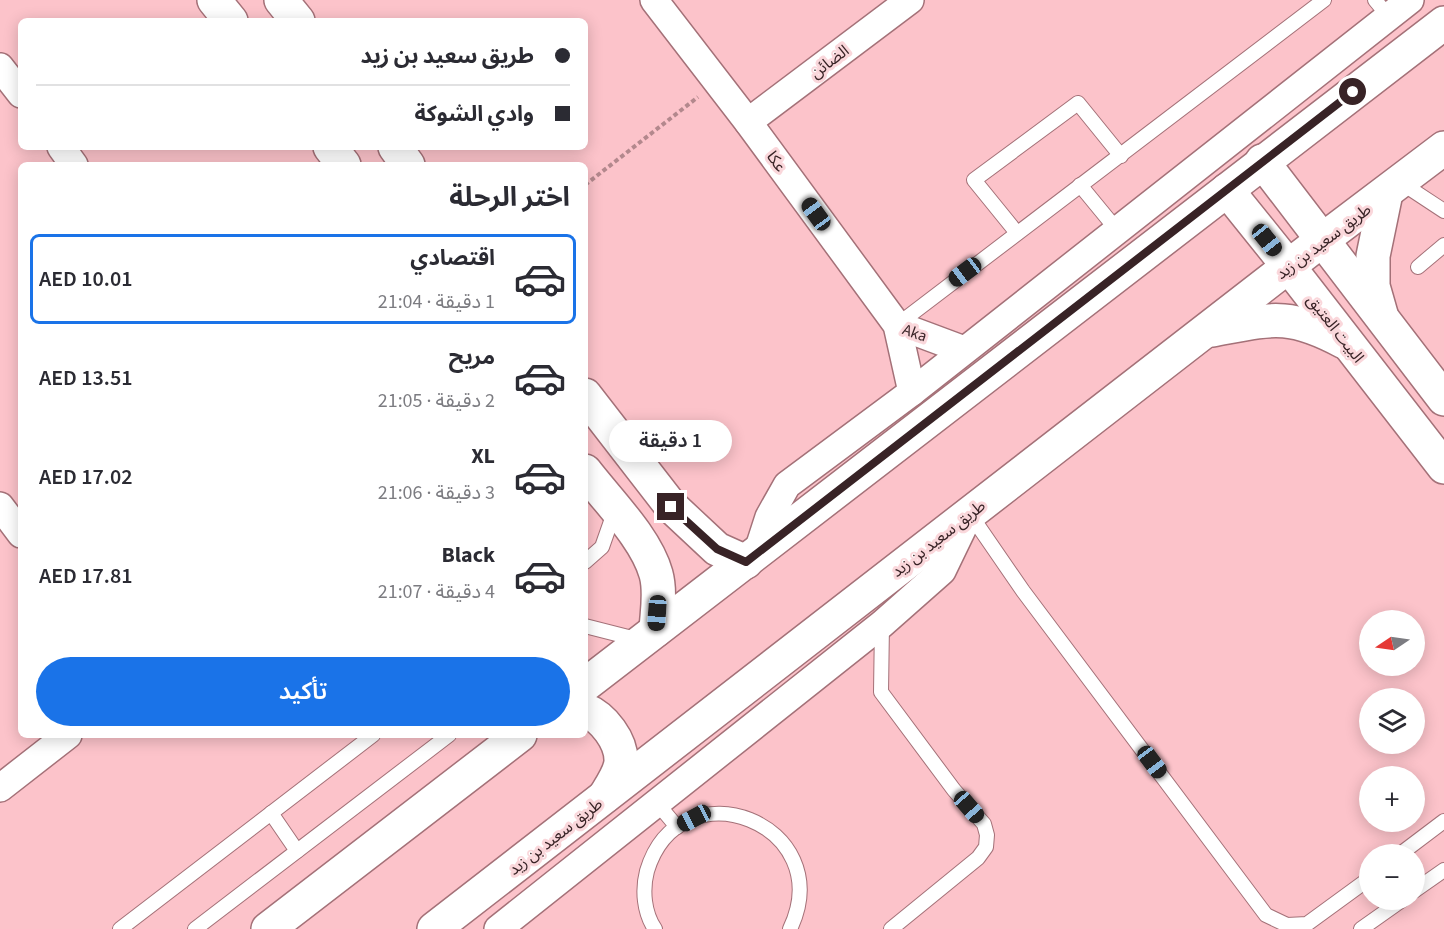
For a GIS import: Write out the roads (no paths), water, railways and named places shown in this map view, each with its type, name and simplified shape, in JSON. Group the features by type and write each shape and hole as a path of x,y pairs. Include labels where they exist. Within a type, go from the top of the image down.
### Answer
{"main road":[{"path":"214,0 229,18"},
{"path":"281,0 296,18"},
{"path":"588,683 1444,23"},
{"name":"طريق سعيد بن زيد","path":"434,929 1444,148"},
{"path":"332,150 342,162"},
{"path":"396,150 406,162"},
{"path":"1262,161 1444,399"},
{"path":"1382,319 1373,286 1373,256 1393,188"},
{"name":"البيت العتيق","path":"1227,190 1444,467"},
{"path":"1204,332 1263,321 1283,320 1317,328 1351,346"},
{"path":"588,399 671,507 717,549 752,556"},
{"path":"588,475 649,555 656,576 658,596 649,635"},
{"path":"635,535 671,507"},
{"path":"588,711 604,724 619,749 621,762 615,779 604,797"},
{"path":"267,929 516,738"}],"street":[{"name":"عكا","path":"654,0 748,122 897,325"},
{"name":"الضائن","path":"748,122 910,0"},
{"path":"752,556 769,517 787,485 912,392 1117,230 1382,8 1410,0"},
{"path":"0,67 18,90"},
{"name":"Aka","path":"897,325 964,350"},
{"name":"Aka","path":"897,325 912,392"},
{"path":"0,506 18,530"},
{"path":"498,929 882,624 942,572 970,513"},
{"path":"0,788 64,738"}],"lane":[{"path":"897,325 1323,0"},
{"path":"1017,233 974,180 1078,103 1121,156"},
{"path":"1080,185 1117,230"},
{"path":"1393,188 1444,211"},
{"path":"1418,267 1444,245"},
{"path":"588,559 602,547 615,510"},
{"path":"970,513 1023,591 1266,915 1287,924 1306,924 1359,886"},
{"path":"882,624 881,692 954,790 984,824 987,835 986,848 978,858 891,929"},
{"path":"588,628 649,635"},
{"path":"120,929 369,738"},
{"path":"195,929 445,738"},
{"path":"657,803 677,827"},
{"path":"271,813 297,851"},
{"path":"655,929 644,901 645,877 651,858 677,827 694,818 713,814 732,814 753,820 771,831 786,848 796,867 800,889 797,910 790,929"},
{"path":"1414,844 1444,821"},
{"path":"1425,883 1444,870"},
{"path":"1361,929 1388,910"}]}
